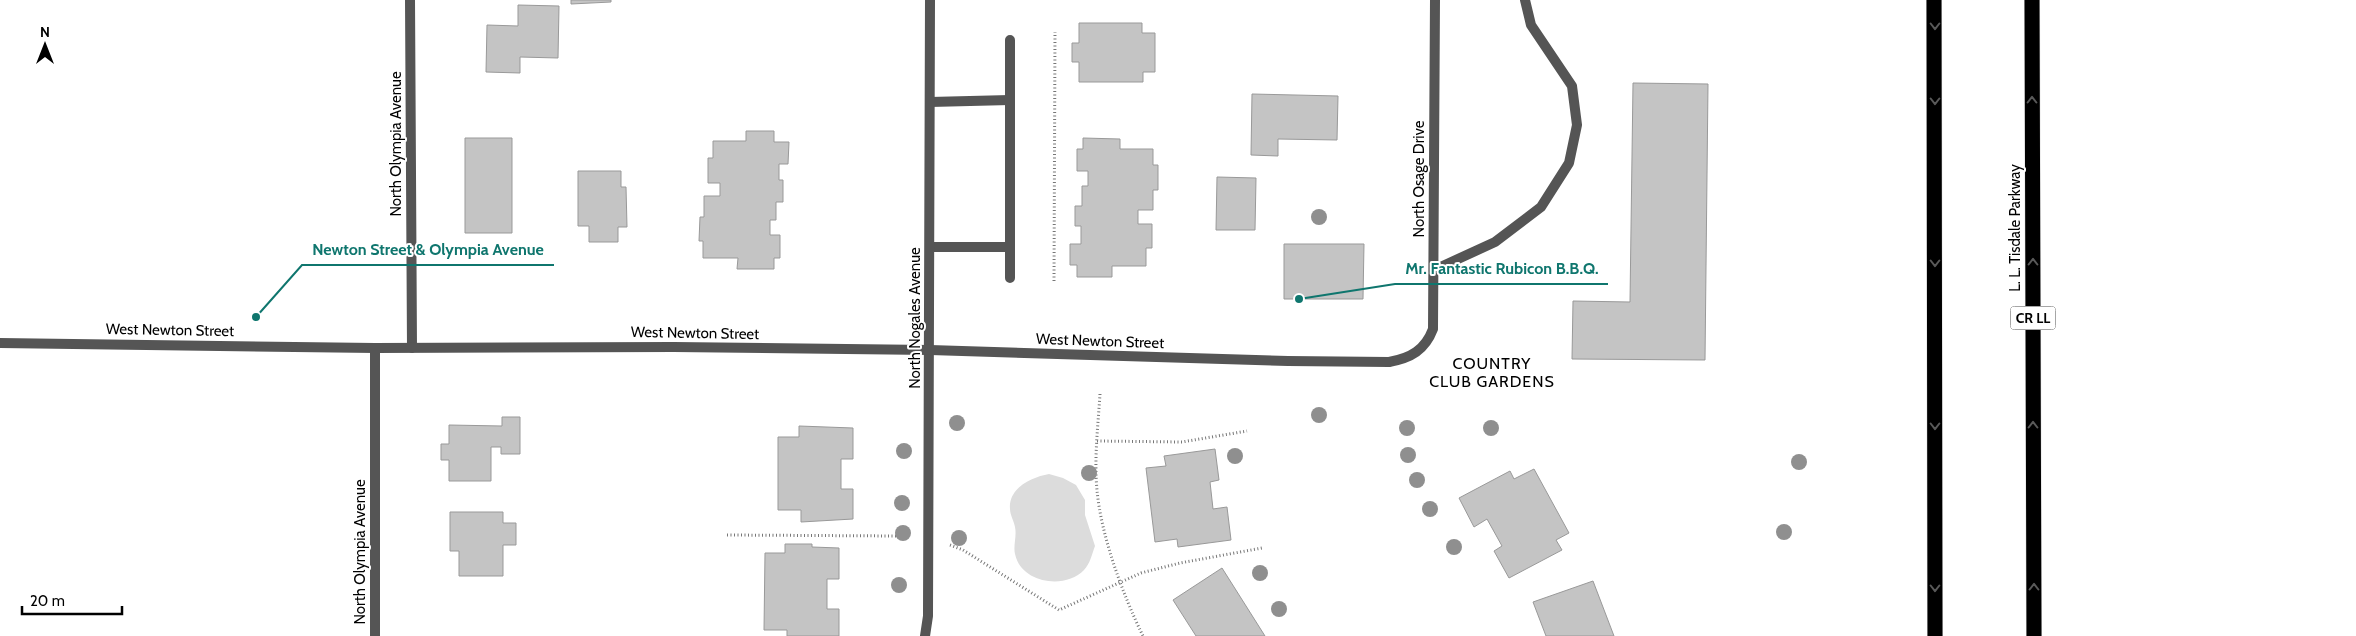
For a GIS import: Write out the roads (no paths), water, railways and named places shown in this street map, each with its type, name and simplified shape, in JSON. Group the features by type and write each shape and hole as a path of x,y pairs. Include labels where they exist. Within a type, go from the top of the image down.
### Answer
{"highway":[{"path":"1934,0 1935,636"},
{"name":"L. L. Tisdale Parkway","path":"2032,0 2034,636"}],"street":[{"name":"North Olympia Avenue","path":"410,0 412,348"},
{"name":"North Nogales Avenue","path":"925,636 928,616 929,536 930,0"},
{"name":"North Osage Drive","path":"1389,362 1403,359 1416,353 1425,345 1430,336 1434,321 1434,0"},
{"path":"1434,270 1495,242 1541,207 1569,163 1578,125 1572,86 1531,25 1525,0"},
{"path":"1010,40 1010,278"},
{"path":"930,102 1010,100"},
{"path":"930,247 1010,247"},
{"name":"West Newton Street","path":"0,343 375,348 674,347 930,350 1288,361 1389,362"},
{"name":"North Olympia Avenue","path":"375,348 375,636"}],"place":[{"name":"Mr. Fantastic Rubicon B.B.Q.","path":"1299,299"},
{"name":"Newton Street & Olympia Avenue","path":"256,317"}],"district":[{"name":"COUNTRY CLUB GARDENS","path":"1492,372"}]}
